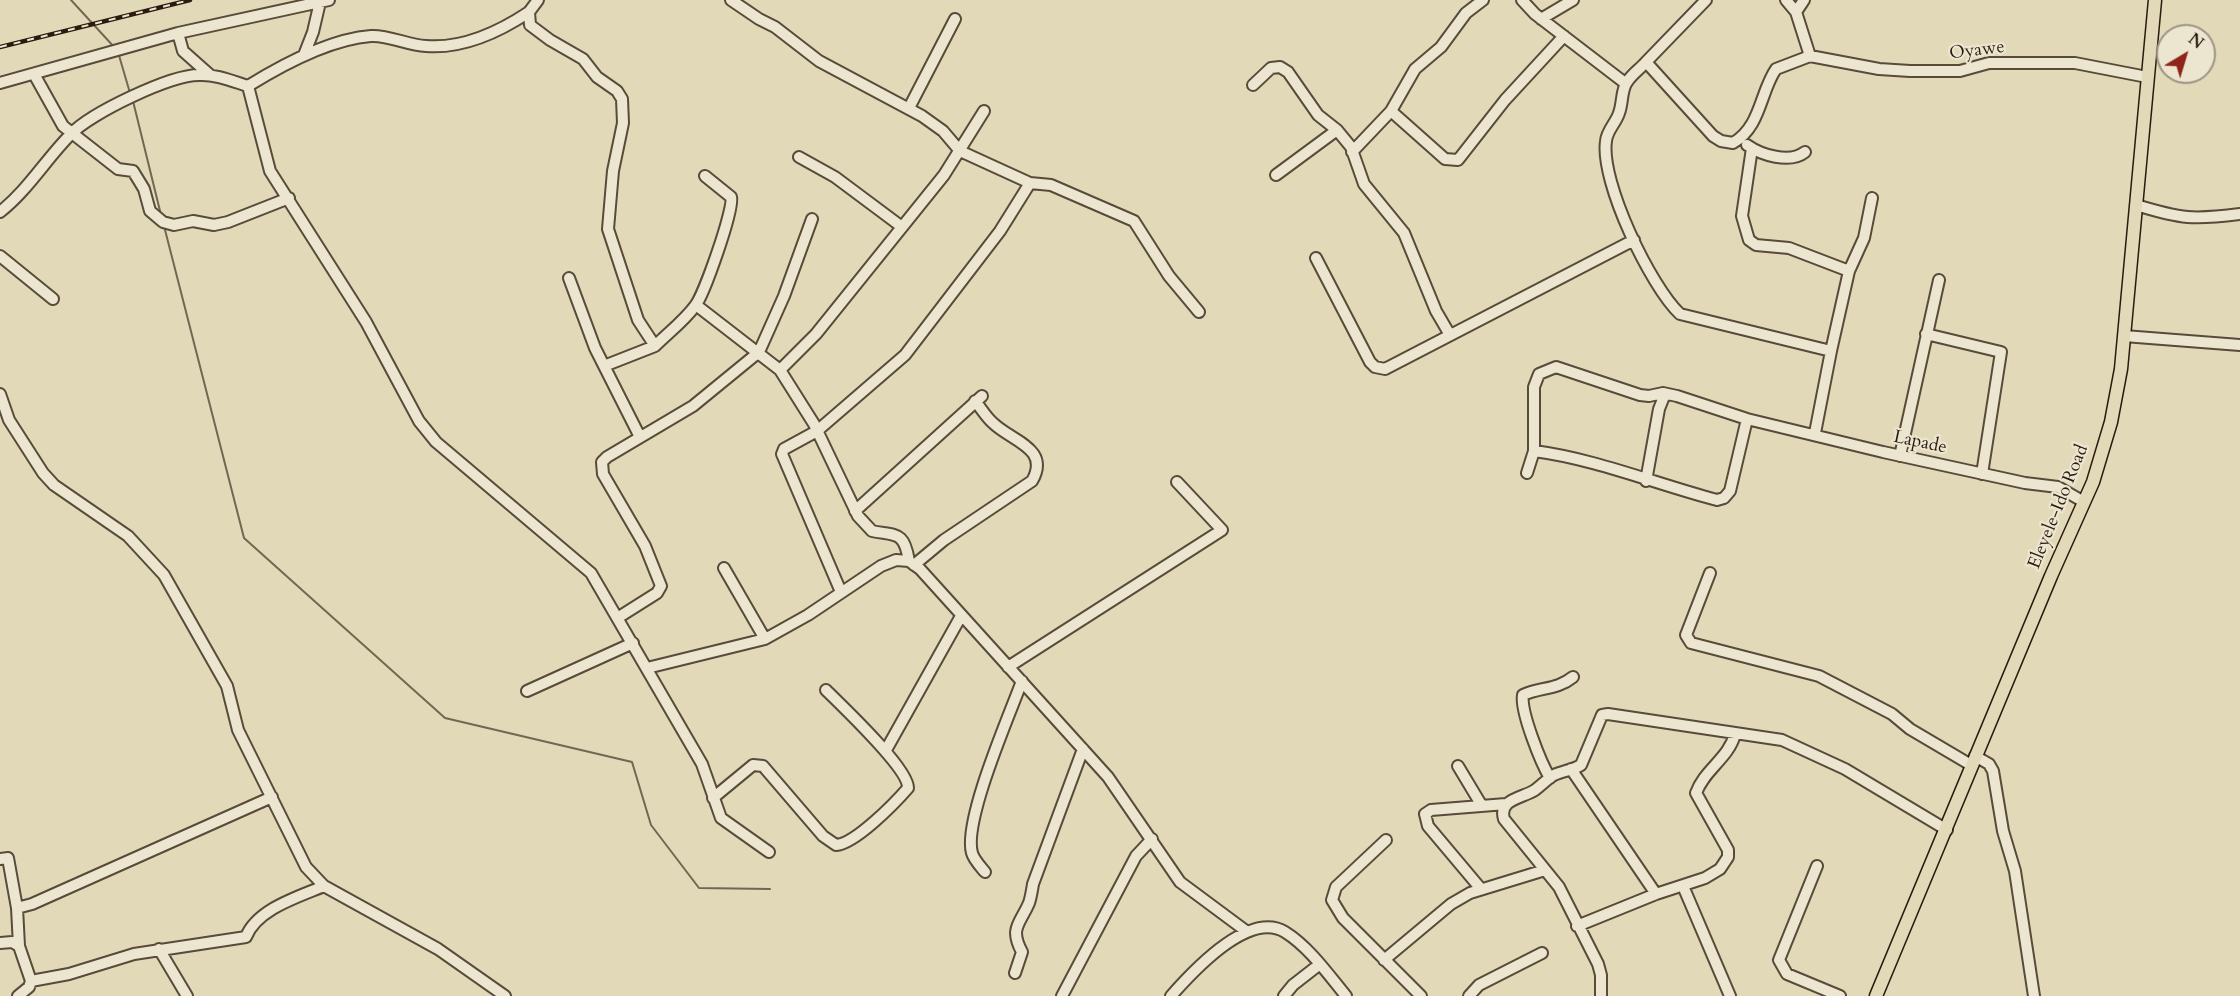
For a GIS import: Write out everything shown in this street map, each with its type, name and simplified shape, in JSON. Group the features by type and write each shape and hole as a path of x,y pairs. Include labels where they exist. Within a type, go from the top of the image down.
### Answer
{"main road":[{"name":"Eleyele-Ido Road","path":"1876,996 1926,874 1947,830 1973,761 2093,482 2111,422 2121,369 2155,0"}],"street":[{"path":"0,212 29,183 72,133 125,100 185,76 210,75 248,86 288,61 369,36 426,46 451,44 484,37 505,28 529,12 538,0"},
{"path":"731,0 775,27 819,61 909,108 943,131 960,151 1030,183 1051,185 1134,220 1169,276 1198,312"},
{"path":"1352,152 1391,111 1414,69 1441,47 1466,13 1483,0"},
{"path":"1522,0 1541,19 1625,84"},
{"path":"1541,19 1551,10 1573,0"},
{"path":"1705,0 1625,84 1619,113 1605,145 1611,185 1645,264 1672,307 1680,315 1831,351"},
{"path":"1646,62 1713,136 1728,142 1739,139 1761,108 1776,69 1810,56 1796,12 1786,0"},
{"path":"1796,12 1804,0"},
{"path":"304,55 324,1"},
{"path":"0,82 178,33 324,1"},
{"path":"529,12 530,25 536,31 583,59 597,77 617,92 622,99 623,123 613,171 608,229 638,320 655,346"},
{"path":"909,108 955,20"},
{"path":"178,33 183,51 210,75"},
{"path":"1391,111 1445,159 1458,160 1506,100 1564,36"},
{"name":"Oyawe","path":"1810,56 1879,69 1919,72 1960,70 1989,63 2075,63 2147,77"},
{"path":"1253,85 1271,68 1280,68 1288,72 1318,115 1337,130 1352,152 1364,184 1404,233 1423,273 1436,311 1450,335"},
{"path":"34,74 59,121 118,169 133,171 144,189 150,211 163,222 174,225 193,221 214,225 289,198"},
{"path":"248,86 270,171 289,198 332,272 366,322 428,433 510,506 591,573 619,617 702,764 721,818 769,852"},
{"path":"780,370 816,334 902,227 960,151 984,111"},
{"path":"1276,175 1337,130"},
{"path":"1739,139 1766,154 1798,158 1805,152"},
{"path":"1752,148 1742,216 1749,240 1756,245 1789,248 1849,271"},
{"path":"799,157 835,177 902,227"},
{"path":"604,366 638,355 655,346 696,305 718,254 733,201 705,176"},
{"path":"841,592 809,513 782,458 784,449 818,431 877,382 922,335 966,272 1000,231 1030,183"},
{"path":"1815,433 1849,271 1864,238 1872,198"},
{"path":"2136,205 2177,218 2195,220 2240,214"},
{"path":"619,617 657,593 661,586 645,546 601,468 607,457 693,406 759,352 784,296 812,219"},
{"path":"1316,258 1375,367 1385,369 1634,240"},
{"path":"0,256 53,300"},
{"path":"569,278 604,366 640,437"},
{"path":"1900,456 1939,280"},
{"path":"696,305 780,370 818,431 855,511 869,529 901,537 911,563 1022,681 1119,791 1184,886 1246,931"},
{"path":"1926,334 2001,352 1982,474"},
{"path":"2124,336 2240,345"},
{"name":"Lapade","path":"1534,451 1534,387 1539,374 1556,367 1640,395 1665,394 1747,419 1815,433 1900,456 1932,460 1982,474 2058,487 2084,502"},
{"path":"0,394 9,420 43,473 54,485 128,536 164,575 227,686 238,730 306,867 324,886 438,949 505,996"},
{"path":"1646,481 1659,409 1665,394"},
{"path":"647,668 765,639 808,615 881,566 896,560 911,563 1032,481 1038,471 1036,455 1017,438 993,423 979,399 855,511"},
{"path":"1527,473 1534,451 1567,455 1646,481 1717,500 1724,498 1730,491 1747,419"},
{"path":"1008,667 1222,530 1177,482"},
{"path":"724,568 765,639"},
{"path":"1710,573 1686,635 1691,643 1819,676 1892,714 1910,729 1973,761 1989,764 1993,771 2003,831 2015,871 2034,996"},
{"path":"886,750 961,616"},
{"path":"527,691 633,643"},
{"path":"1550,778 1542,764 1521,706 1523,695 1535,690 1563,686 1573,677"},
{"path":"985,873 972,855 974,824 992,757 1022,681"},
{"path":"713,798 753,765 763,766 823,836 836,845 842,845 893,806 908,788 908,780 886,750 826,690"},
{"path":"1481,889 1424,818 1426,813 1431,810 1506,804 1534,791 1550,778 1583,762 1599,719 1608,714 1782,740 1824,759 1947,830"},
{"path":"1577,927 1656,894 1683,886 1720,869 1728,857 1725,842 1697,799 1696,793 1700,784 1727,753 1735,734"},
{"path":"1015,973 1022,952 1016,941 1016,924 1029,903 1033,884 1083,749"},
{"path":"1458,766 1482,806"},
{"path":"1571,769 1656,894"},
{"path":"17,908 32,904 272,797"},
{"path":"1506,804 1502,813 1504,819 1559,887 1601,975 1601,996"},
{"path":"1062,996 1136,856 1152,840"},
{"path":"1386,840 1335,887 1332,900 1343,918 1421,996"},
{"path":"0,859 8,858 17,908 19,945 31,981 29,987 18,996"},
{"path":"1817,866 1779,960 1787,974 1840,996"},
{"path":"1384,960 1438,911 1481,889 1545,870"},
{"path":"31,981 69,974 134,954 246,936 251,924 294,898 324,886"},
{"path":"1683,886 1730,996"},
{"path":"1172,996 1219,950 1246,931 1267,927 1285,932 1320,964 1346,996"},
{"path":"0,943 12,942 19,945"},
{"path":"159,950 187,996"},
{"path":"1469,996 1479,985 1542,953"},
{"path":"1284,996 1293,985 1320,964"}],"waterway":[{"path":"71,0 115,48"},
{"path":"118,52 130,93"},
{"path":"133,101 161,215"},
{"path":"164,226 244,538 445,718 632,762 651,825 699,888 770,889"}],"railway":[{"path":"0,47 190,0"}]}
